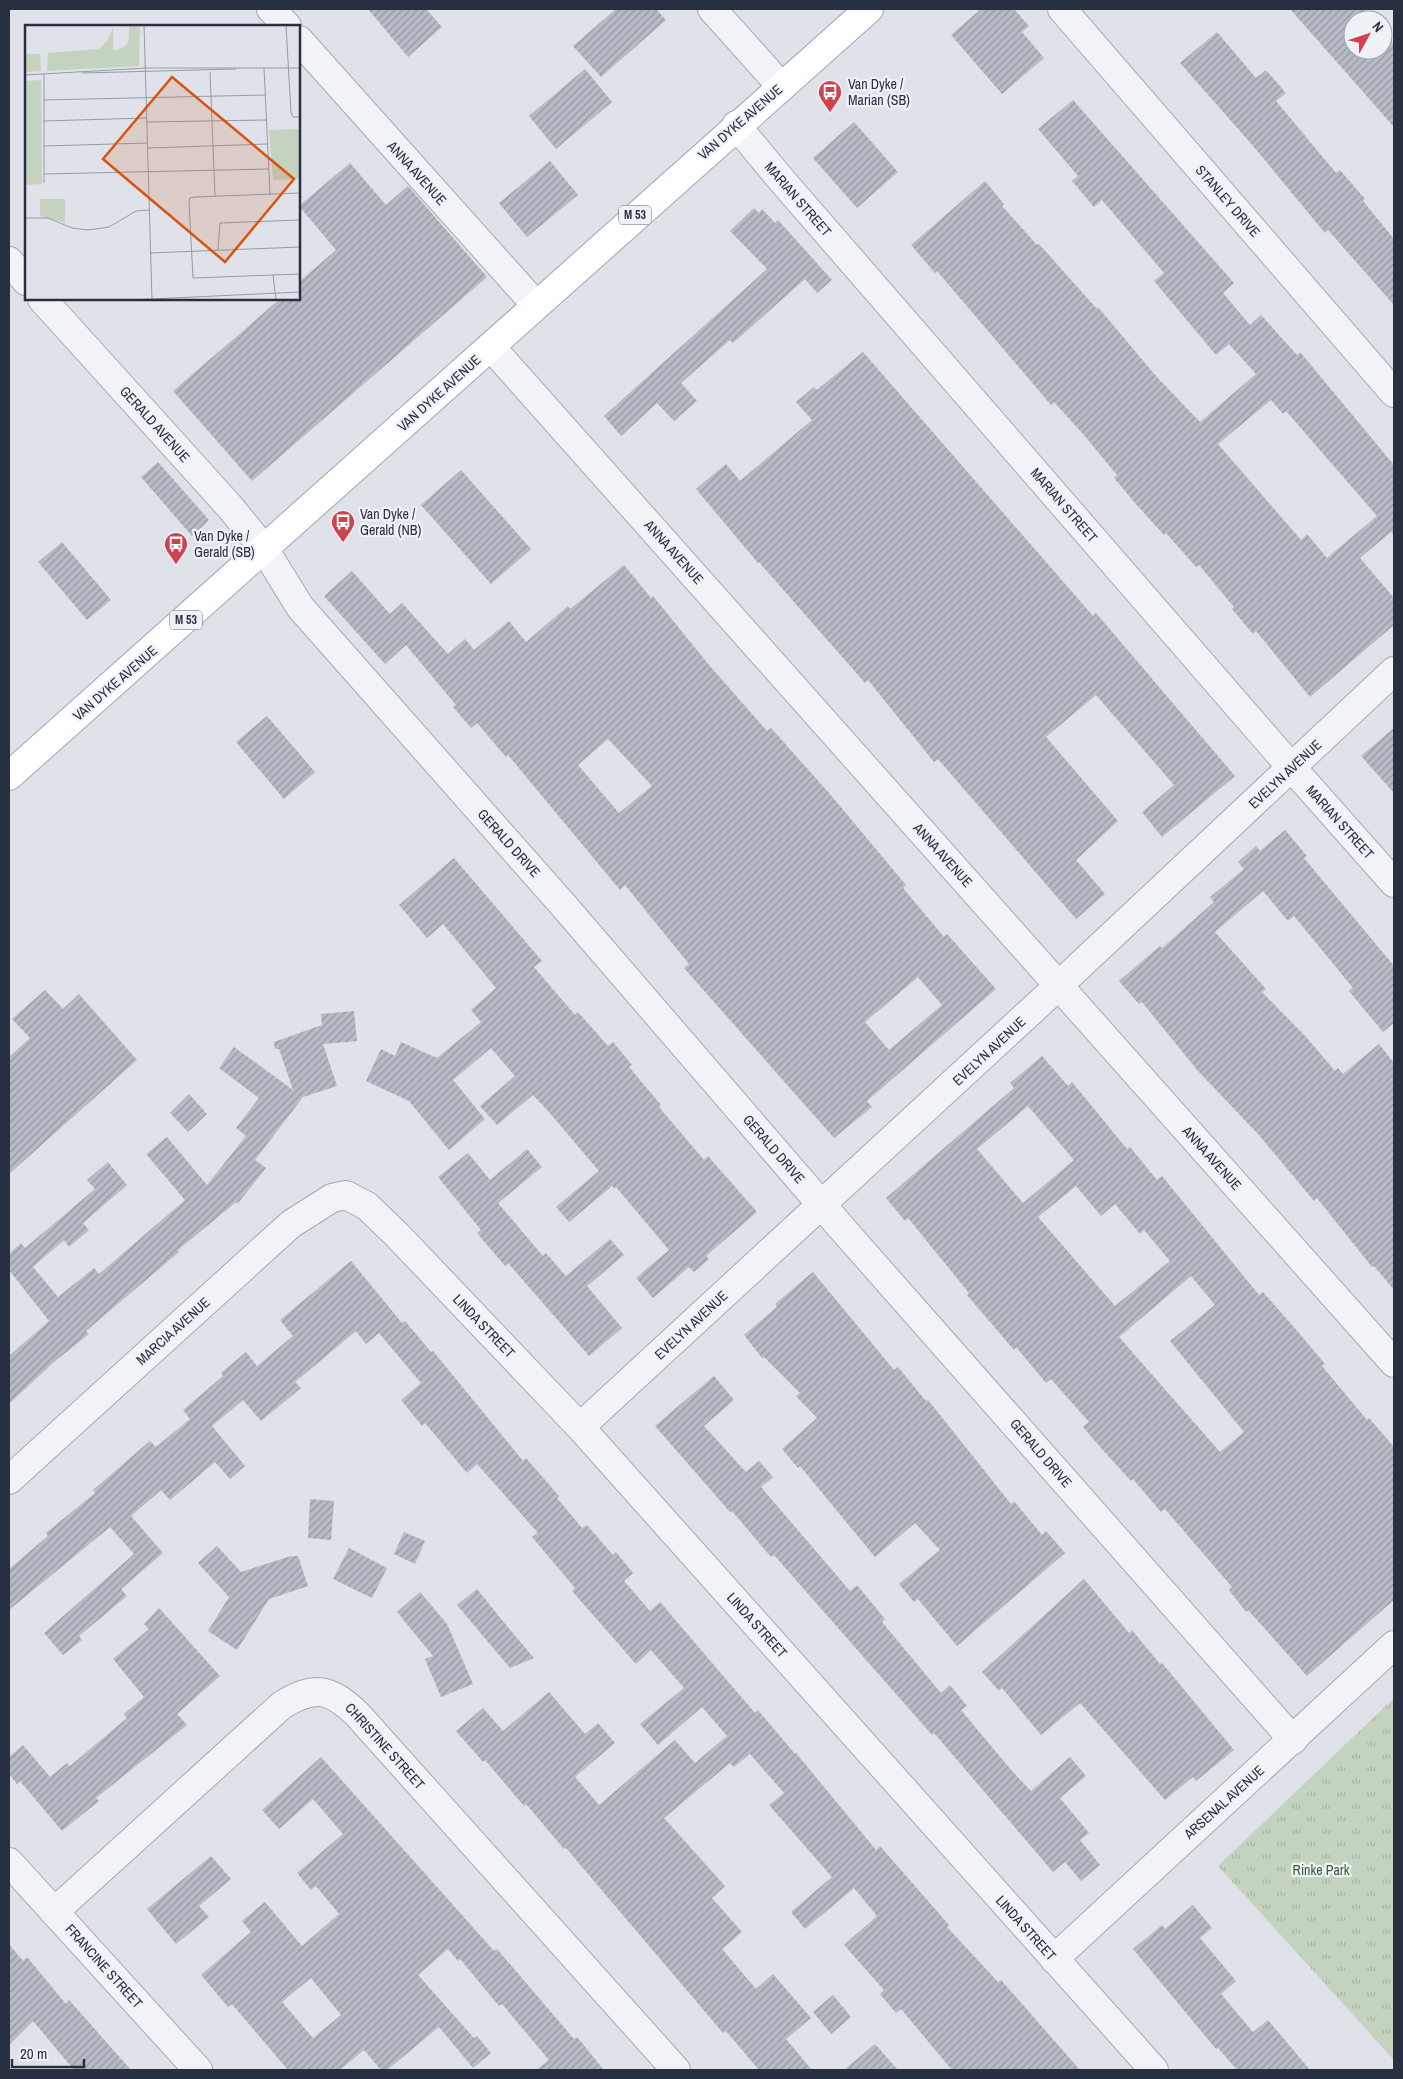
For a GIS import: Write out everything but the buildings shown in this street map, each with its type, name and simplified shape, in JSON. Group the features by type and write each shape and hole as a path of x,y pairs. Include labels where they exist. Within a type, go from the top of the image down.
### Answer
{"main road":[{"name":"VAN DYKE AVENUE","path":"9,776 265,550 736,125 869,9"}],"street":[{"path":"271,9 286,25"},
{"path":"712,9 781,86"},
{"name":"STANLEY DRIVE","path":"1062,9 1394,393"},
{"name":"ANNA AVENUE","path":"300,41 536,305"},
{"name":"MARIAN STREET","path":"736,125 784,183 1394,883"},
{"path":"9,261 25,280"},
{"name":"GERALD AVENUE","path":"43,300 230,507 265,550"},
{"name":"ANNA AVENUE","path":"491,347 1394,1364"},
{"name":"GERALD DRIVE","path":"265,550 300,607 564,906 822,1205 1293,1740"},
{"name":"EVELYN AVENUE","path":"580,1427 1059,985 1394,671"},
{"name":"LINDA STREET","path":"346,1195 367,1206 398,1236 580,1427 1154,2070"},
{"name":"MARCIA AVENUE","path":"9,1480 291,1224 332,1198 346,1195"},
{"name":"ARSENAL AVENUE","path":"1054,1959 1394,1645"},
{"name":"CHRISTINE STREET","path":"54,1912 282,1705 301,1694 320,1691 339,1698 357,1714 676,2070"},
{"name":"FRANCINE STREET","path":"9,1862 198,2070"}],"green space":[{"name":"Rinke Park","path":"1394,1698 1394,2060 1218,1866"}],"place":[{"name":"Van Dyke / Marian (SB)","path":"830,113"},
{"name":"Van Dyke / Gerald (NB)","path":"343,543"},
{"name":"Van Dyke / Gerald (SB)","path":"176,565"}]}
